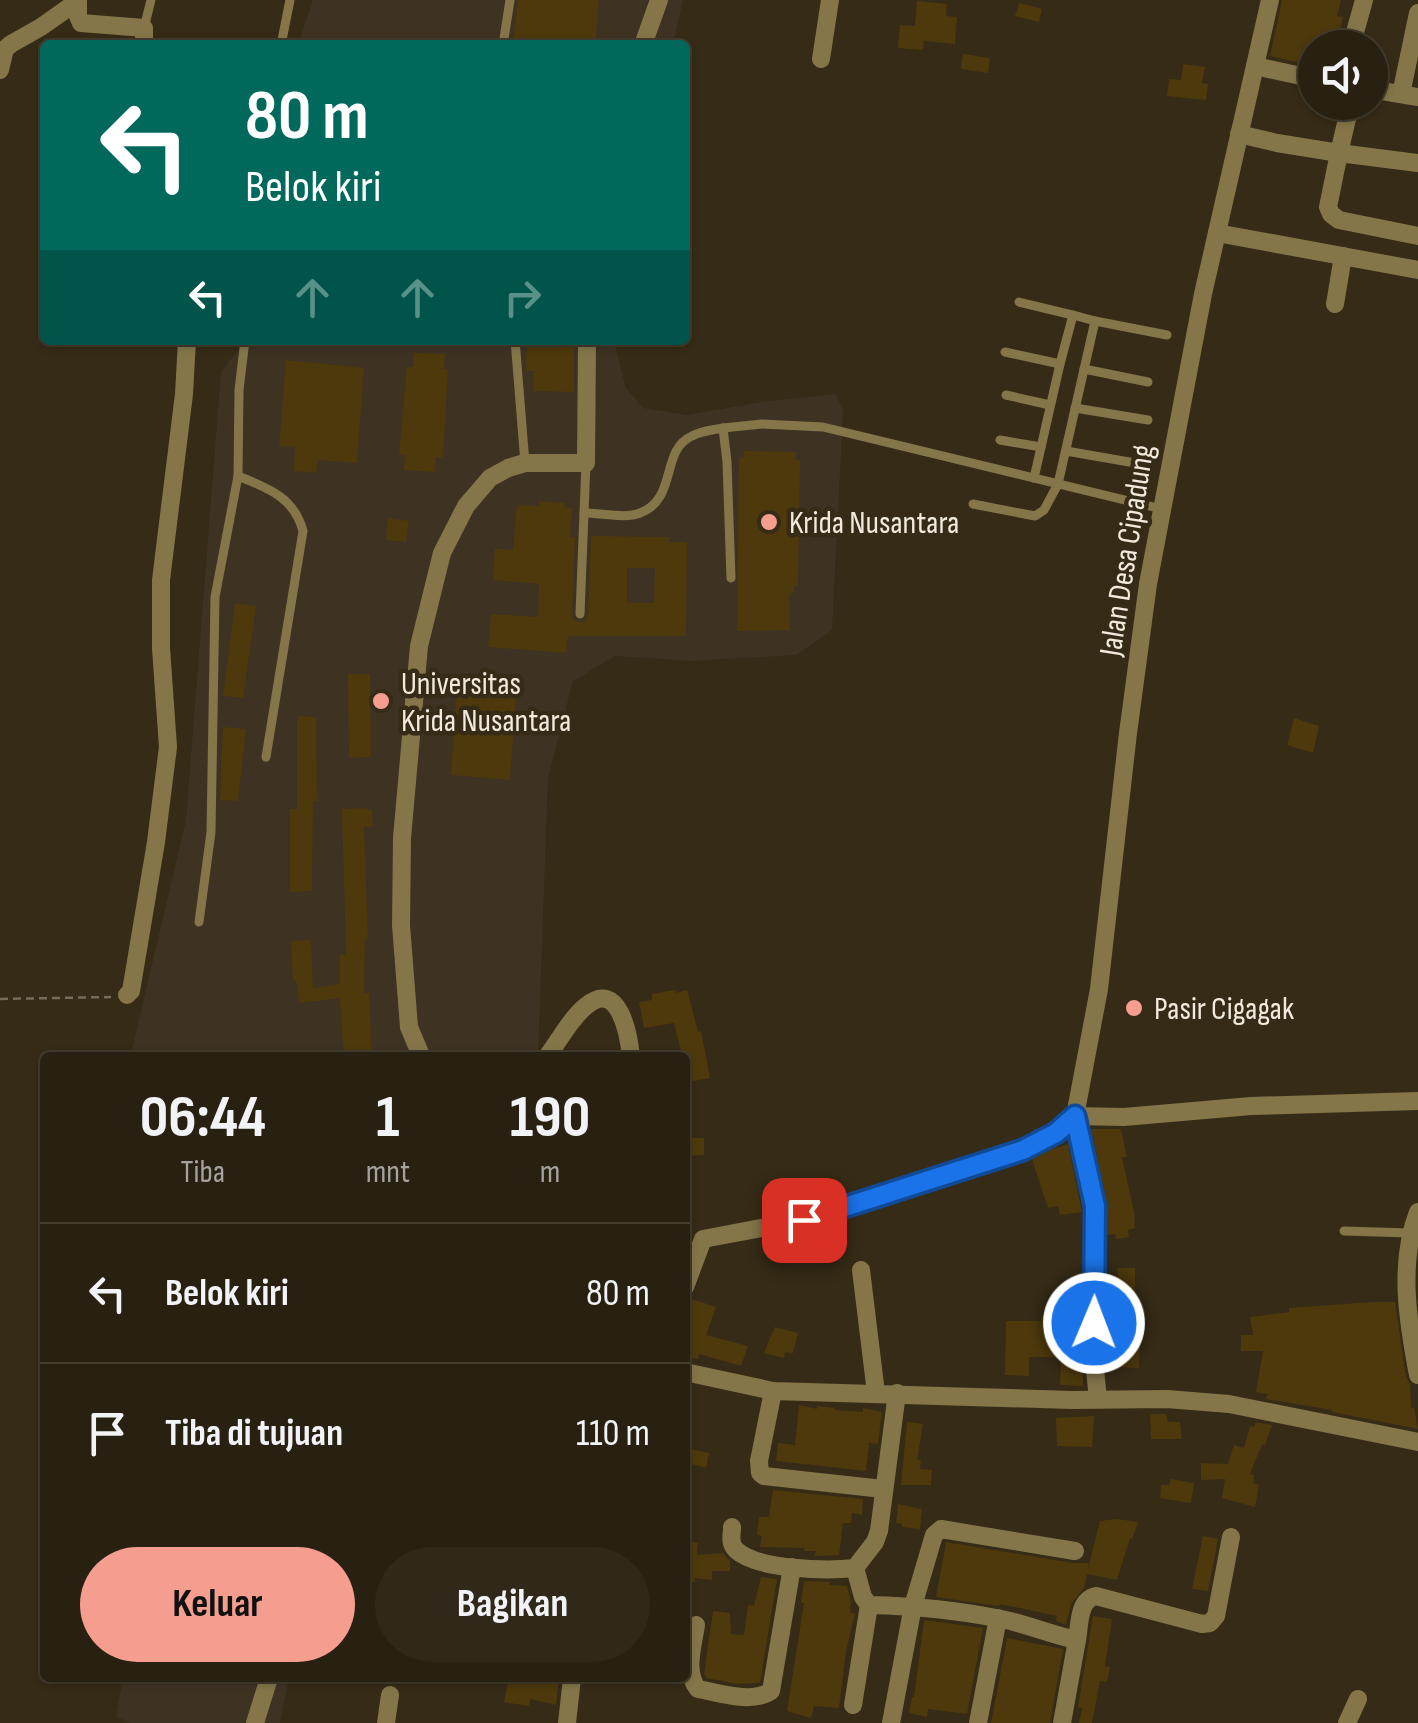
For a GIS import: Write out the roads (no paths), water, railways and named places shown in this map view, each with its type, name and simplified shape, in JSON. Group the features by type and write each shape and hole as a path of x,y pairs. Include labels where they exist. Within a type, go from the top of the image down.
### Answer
{"street":[{"path":"0,70 11,44 78,0 81,22 144,36"},
{"path":"641,40 639,31 647,0"},
{"path":"644,40 659,0"},
{"path":"821,59 830,0"},
{"name":"Jalan Desa Cipadung","path":"1075,1116 1098,989 1148,584 1196,331 1270,0"},
{"path":"1356,30 1364,0"},
{"path":"1409,96 1418,13"},
{"path":"1254,66 1298,75"},
{"path":"1347,120 1329,200 1330,214 1339,220 1418,236"},
{"path":"1239,134 1418,163"},
{"path":"1217,233 1418,270"},
{"path":"1335,304 1342,256"},
{"path":"128,995 156,842 168,747 161,580 184,394 186,345"},
{"path":"419,1052 409,1027 401,925 402,838 419,646 442,553 466,506 490,478 525,463 586,462 587,345"},
{"path":"550,1052 582,1008 604,998 617,1006 623,1018 631,1052"},
{"path":"694,1235 804,1220 913,1187 1023,1150 1056,1133 1075,1116 1124,1117 1251,1106 1418,1101"},
{"path":"1075,1116 1095,1206 1094,1360 1098,1399"},
{"path":"1418,1212 1410,1233 1409,1318 1418,1375"},
{"path":"861,1270 876,1393"},
{"path":"690,1373 773,1390 1167,1399 1229,1404 1418,1442"},
{"path":"773,1390 760,1474 883,1488"},
{"path":"732,1527 732,1544 757,1560 792,1567 855,1568 876,1542 896,1394"},
{"path":"890,1723 913,1606 934,1535 942,1529 1074,1551"},
{"path":"1062,1723 1088,1598 1096,1596 1210,1623 1216,1616 1232,1537"},
{"path":"690,1677 698,1689 757,1698 771,1691 792,1567"},
{"path":"855,1568 863,1598 869,1605 913,1606 998,1618 1077,1640"},
{"path":"853,1705 869,1605"},
{"path":"978,1723 998,1618"},
{"path":"690,1667 696,1625"},
{"path":"254,1723 268,1682"},
{"path":"567,1723 572,1682"},
{"path":"386,1723 390,1695"},
{"path":"1347,1723 1358,1699"}],"lane":[{"path":"144,36 151,0"},
{"path":"283,40 290,0"},
{"path":"504,40 510,0"},
{"path":"1019,302 1167,335"},
{"path":"1034,478 1073,315"},
{"path":"973,504 1035,516 1044,510 1058,484 1095,321"},
{"path":"199,922 211,832 215,598 238,476 244,345"},
{"path":"515,345 525,463"},
{"path":"1005,352 1060,364"},
{"path":"1084,368 1148,382"},
{"path":"1006,395 1050,405"},
{"path":"1075,408 1148,420"},
{"path":"584,513 629,516 649,509 661,499 680,445 693,435 762,424 823,427 1162,509"},
{"path":"723,428 731,578"},
{"path":"1000,440 1041,446"},
{"path":"1066,451 1135,463"},
{"path":"580,614 586,462"},
{"path":"238,476 275,490 300,518 303,531 266,757"},
{"path":"1344,1231 1410,1233"}],"place":[{"name":"Krida Nusantara","path":"769,522"},
{"name":"Universitas Krida Nusantara","path":"381,701"},
{"name":"Pasir Cigagak","path":"1134,1008"}]}
